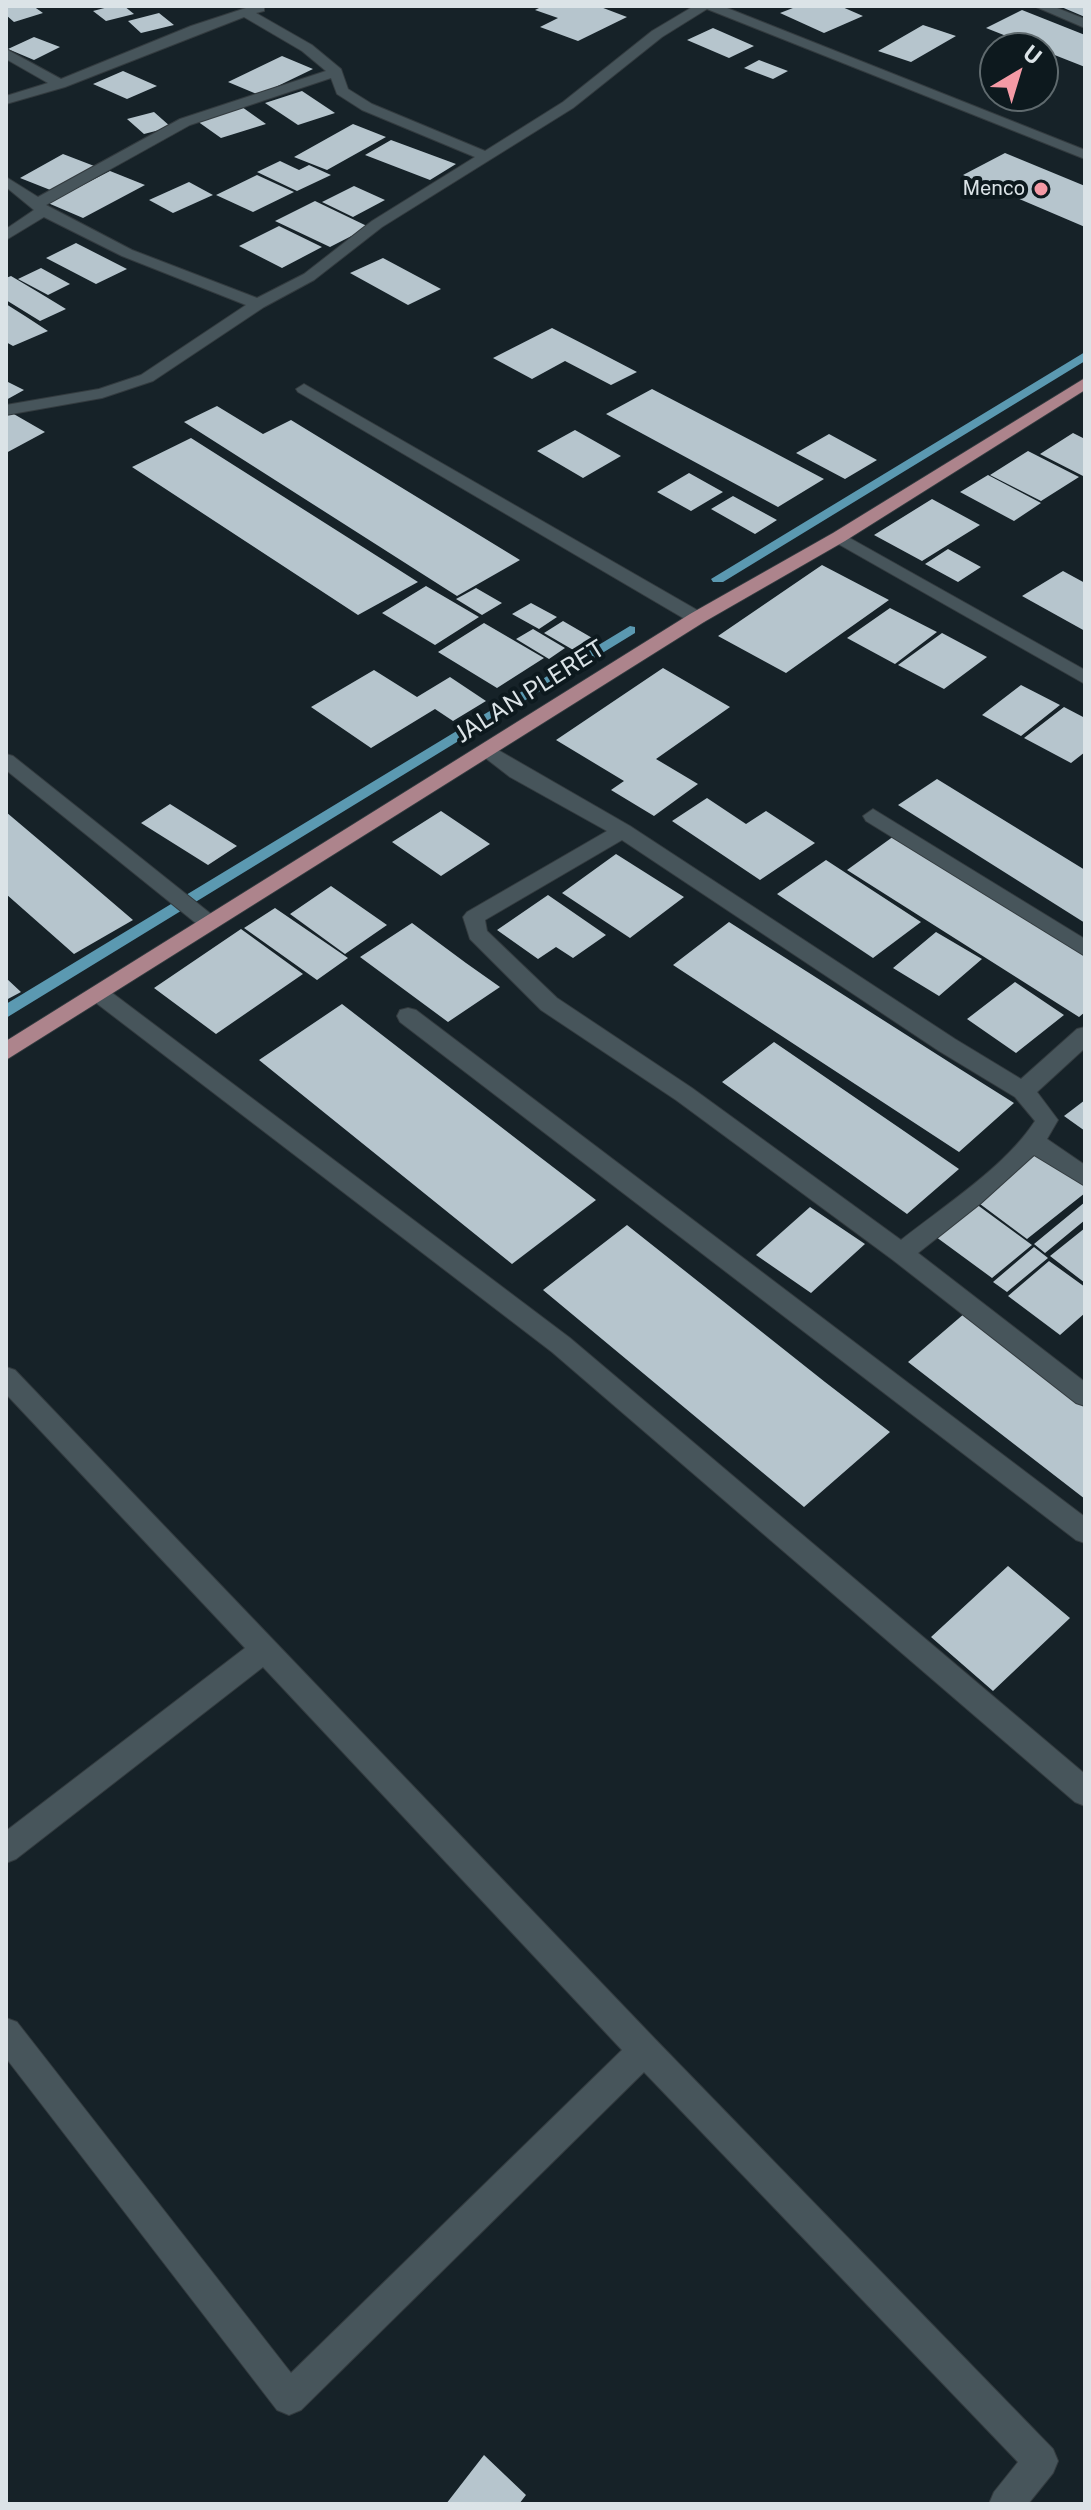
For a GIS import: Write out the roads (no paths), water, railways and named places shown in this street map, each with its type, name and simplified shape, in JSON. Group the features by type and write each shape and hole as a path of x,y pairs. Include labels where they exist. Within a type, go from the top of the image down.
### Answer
{"main road":[{"name":"JALAN PLERET","path":"6,1052 697,618 839,537 1085,383"}],"street":[{"path":"6,100 60,84 265,6"},
{"path":"6,410 102,393 147,378 258,304 309,277 377,224 568,105 657,34 703,6"},
{"path":"710,6 1085,155"},
{"path":"1041,6 1085,24"},
{"path":"245,12 307,48 336,72 342,91 367,107 485,156"},
{"path":"6,53 60,84"},
{"path":"6,235 36,218 40,207 185,122 336,72"},
{"path":"6,181 40,207 127,253 258,304"},
{"path":"304,389 697,618"},
{"path":"839,537 1085,678"},
{"path":"486,749 517,772 623,831 947,1045 1023,1091 1047,1120 1033,1142 973,1197 901,1253"},
{"path":"6,760 209,923"},
{"path":"873,816 1085,949"},
{"path":"623,831 547,872 474,917 477,934 549,1004 684,1094 901,1253 1085,1396"},
{"path":"99,994 561,1345 1085,1792"},
{"path":"408,1016 1085,1532"},
{"path":"1023,1091 1085,1035"},
{"path":"1033,1142 1085,1177"},
{"path":"6,1377 644,2050 1041,2461 1006,2504"},
{"path":"6,1849 266,1648"},
{"path":"6,2033 289,2398 644,2050"}],"waterway":[{"path":"718,579 1085,356"},
{"path":"6,1012 630,630"}],"place":[{"name":"Menco","path":"1041,189"}]}
